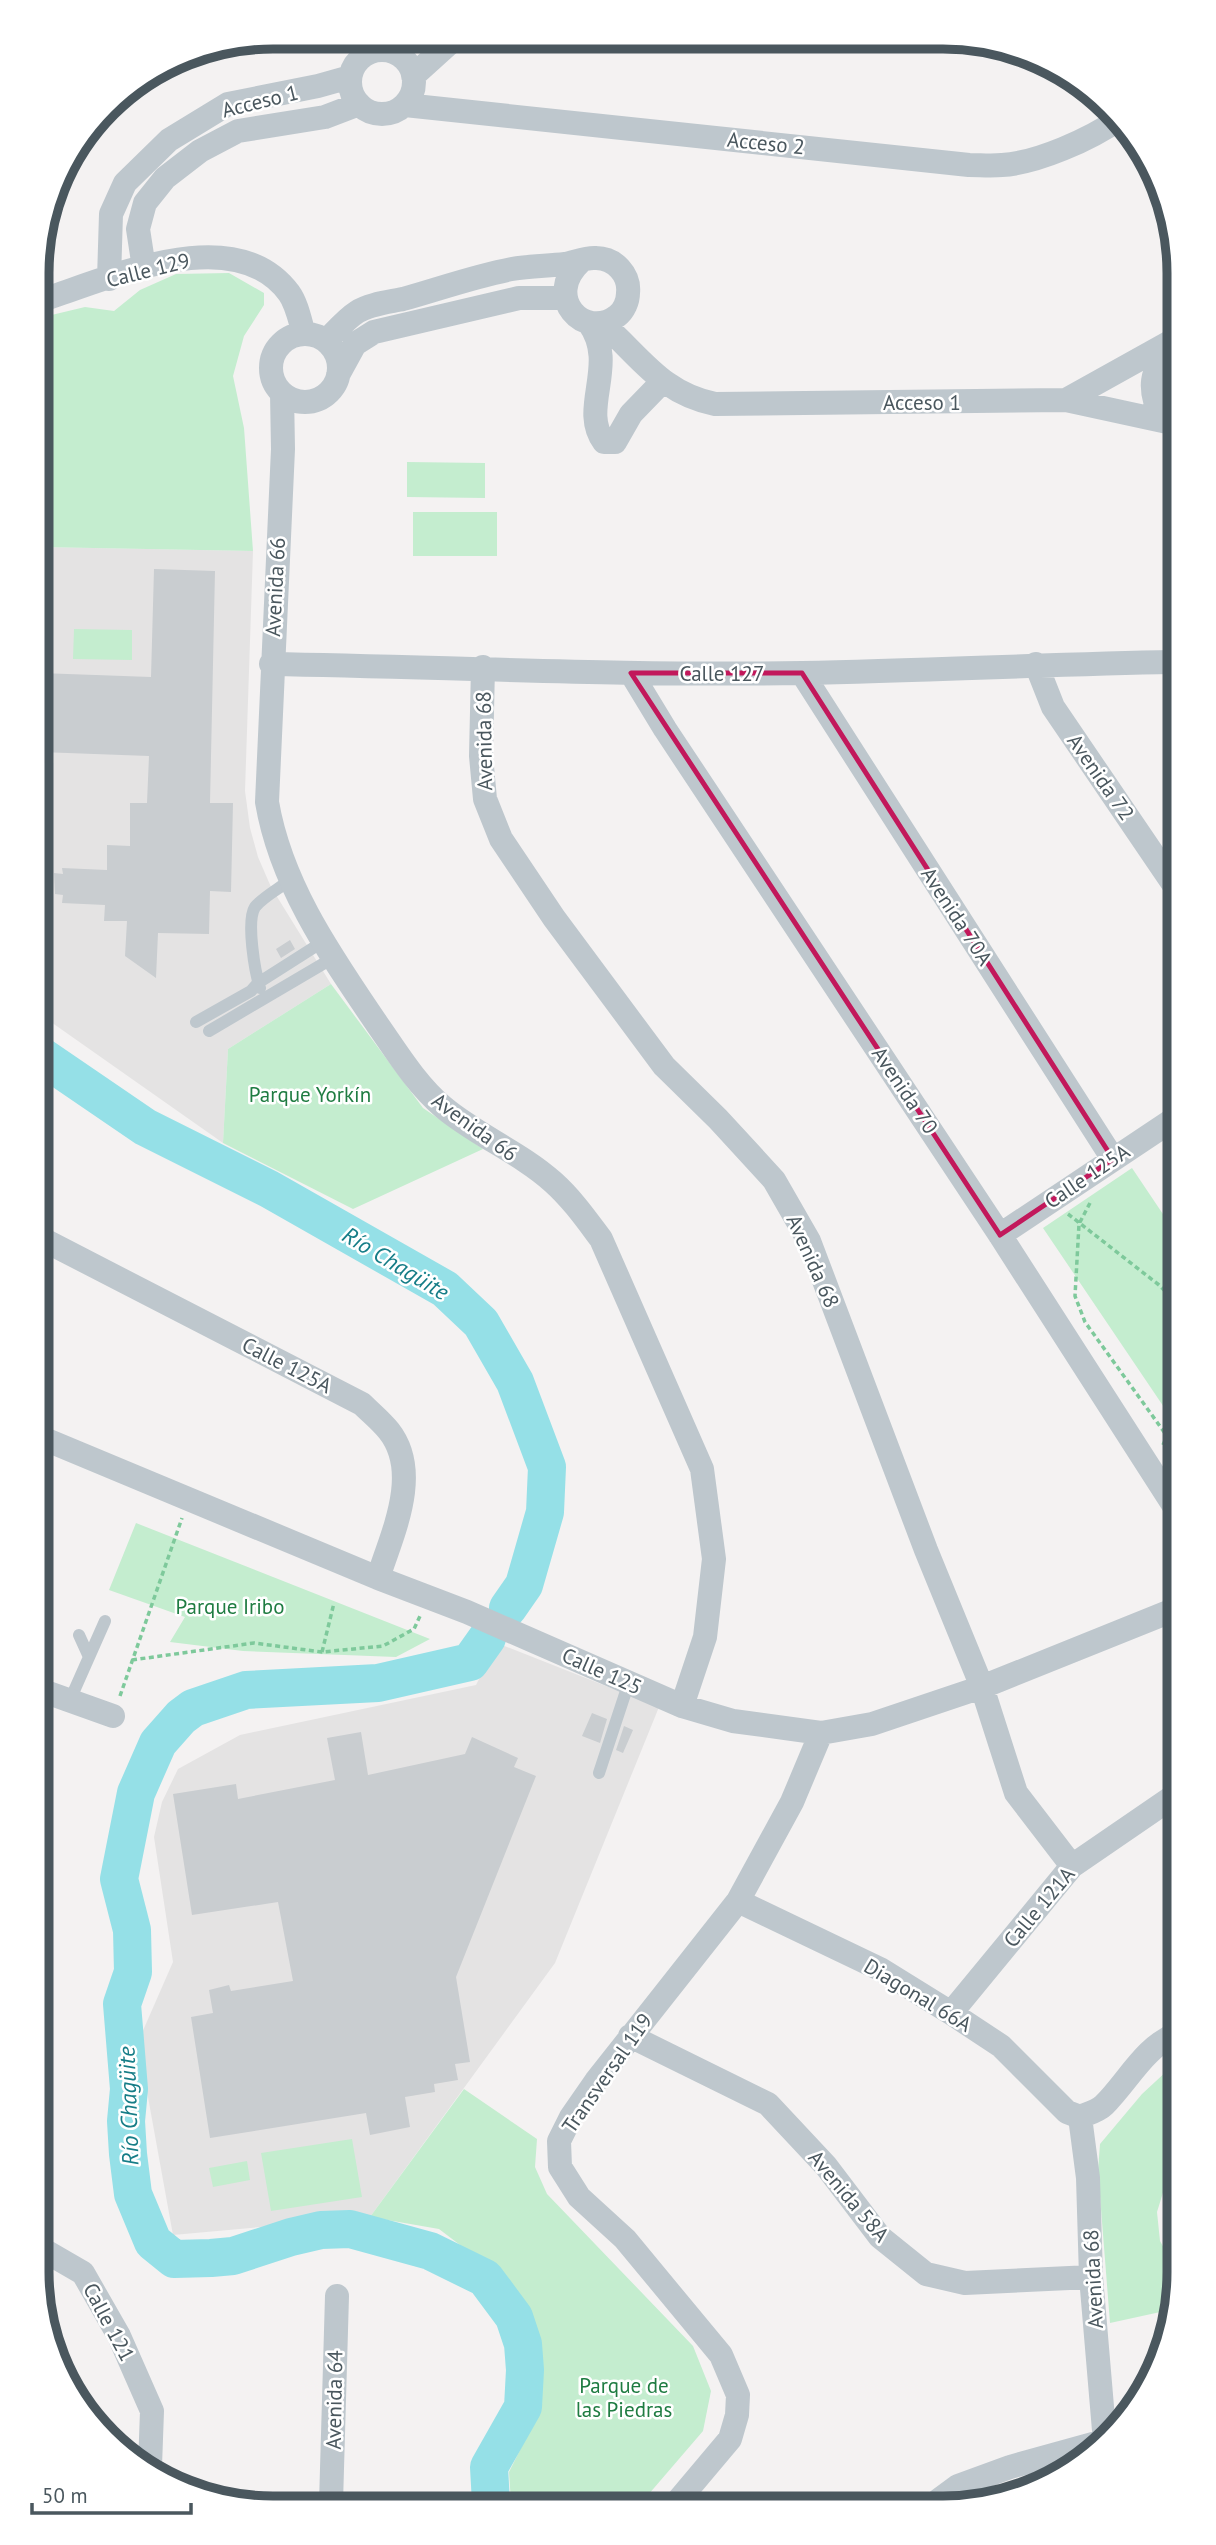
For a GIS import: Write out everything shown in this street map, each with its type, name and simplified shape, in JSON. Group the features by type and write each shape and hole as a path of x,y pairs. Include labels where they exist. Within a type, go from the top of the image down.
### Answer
{"street":[{"path":"385,49 366,54 359,60 350,77 350,87 359,104 376,114 397,111 405,104 413,86 403,49"},
{"path":"412,76 443,49"},
{"name":"Acceso 1","path":"109,279 111,214 125,183 169,140 228,104 350,77"},
{"name":"Acceso 1","path":"144,268 138,229 145,203 165,178 200,150 238,131 325,117 359,104"},
{"name":"Acceso 2","path":"405,104 969,165 1004,165 1049,153 1099,134 1112,125"},
{"name":"Calle 129","path":"49,298 165,261 210,256 231,258 253,265 275,277 291,296 315,337"},
{"path":"314,401 291,400 275,384 271,362 282,342 292,336 315,337 358,311 511,269 580,262 595,257 611,261 623,271 629,286 629,346"},
{"path":"282,449 314,401 330,391 355,344 374,332 519,298 565,298 565,284 570,271 580,262"},
{"name":"Acceso 1","path":"565,298 578,317 595,323 629,346 662,382 697,400 716,404 1066,400 1167,344"},
{"path":"595,323 617,316 627,302"},
{"name":"Acceso 1","path":"595,323 602,350 596,425 604,442 615,442 631,414 662,382"},
{"path":"315,337 337,356 338,374"},
{"path":"1167,348 1157,363 1152,379 1154,403 1167,421"},
{"name":"Avenida 66","path":"282,393 267,802 271,829 290,880 328,950 419,1085 444,1108 552,1181 581,1212 601,1239 702,1469 714,1559 705,1637 682,1706"},
{"path":"1066,400 1167,422"},
{"name":"Calle 127","path":"271,663 631,673 802,673 1167,662"},
{"name":"Avenida 72","path":"1036,664 1053,707 1167,863"},
{"name":"Avenida 68","path":"483,667 481,756 485,799 501,839 554,918 664,1066 718,1119 774,1181 809,1241 926,1550 982,1688 1016,1793 1072,1866"},
{"name":"Avenida 70","path":"631,673 673,741 1000,1235 1167,1495"},
{"name":"Avenida 70A","path":"802,673 1103,1166"},
{"name":"Calle 125A","path":"1000,1235 1167,1123"},
{"name":"Calle 125A","path":"49,1244 362,1404 391,1433 404,1465 402,1499 378,1578"},
{"name":"Calle 125","path":"49,1441 428,1597 682,1706 733,1721 821,1733 872,1724 982,1688 1167,1613"},
{"path":"49,1693 113,1716"},
{"name":"Transversal 119","path":"682,2496 730,2439 737,2415 738,2395 731,2373 722,2355 625,2239 579,2197 560,2167 559,2141 571,2117 630,2036 738,1900 792,1802 821,1733"},
{"name":"Calle 121A","path":"951,2013 1072,1866 1167,1801"},
{"name":"Diagonal 66A","path":"738,1900 880,1969 951,2013 1001,2046 1067,2112 1080,2117"},
{"name":"Avenida 58A","path":"630,2036 768,2104 826,2166 880,2237 926,2274 965,2283 1091,2277"},
{"path":"1080,2117 1103,2107 1131,2070 1167,2037"},
{"name":"Avenida 68","path":"1080,2117 1088,2178 1091,2277 1105,2427"},
{"name":"Calle 121","path":"49,2253 83,2273 119,2336 152,2411 150,2459"},
{"name":"Avenida 64","path":"331,2496 337,2296"},
{"path":"945,2496 958,2486 1010,2467 1082,2447"}],"lane":[{"path":"263,998 253,965 252,918 255,907 290,880"},
{"path":"195,1022 251,991 258,983 328,950"},
{"path":"209,1031 263,998 328,950"},
{"path":"70,1700 105,1621"},
{"path":"79,1635 89,1657"},
{"path":"598,1773 629,1682"}],"path":[{"path":"1103,1166 1079,1224 1075,1296 1080,1312 1167,1436"},
{"path":"1066,1213 1167,1293"},
{"path":"113,1716 188,1500"},
{"path":"132,1660 254,1643 322,1652 383,1646 414,1629 428,1597"},
{"path":"322,1652 334,1603"}],"highlighted area":[{"path":"631,673 802,673 1113,1159 1000,1235"}],"shaded area":[{"path":"49,547 253,551 245,791 250,828 258,857 271,887 331,984 228,1049 223,1143 49,1021"},
{"path":"497,1643 659,1707 555,1963 370,2217 173,2235 138,2042 173,1962 154,1837 162,1802 178,1769 240,1735 476,1685"}],"green space":[{"path":"229,273 264,293 264,305 244,336 233,376 244,428 253,551 49,547 49,316 85,307 114,311 140,290 176,274"},
{"path":"407,462 485,463 485,498 407,497"},
{"path":"413,512 497,512 497,556 413,556"},
{"path":"74,629 132,630 132,660 73,659"},
{"name":"Parque Yorkín","path":"331,984 423,1108 483,1149 353,1209 223,1143 228,1049"},
{"path":"1132,1168 1167,1220 1167,1412 1043,1228"},
{"name":"Parque Iribo","path":"136,1523 430,1639 396,1657 243,1651 170,1642 185,1617 109,1590"},
{"path":"1167,2071 1167,2184 1157,2212 1160,2241 1167,2254 1164,2311 1110,2323 1098,2171 1100,2144 1142,2094"},
{"name":"Parque de las Piedras","path":"464,2089 537,2139 535,2167 547,2194 693,2346 711,2391 703,2431 647,2496 511,2496 509,2472 530,2430 543,2382 534,2330 489,2267 439,2229 370,2217"},
{"path":"352,2139 362,2197 271,2211 261,2153"},
{"path":"247,2161 250,2180 213,2187 209,2168"}],"building":[{"path":"154,569 215,571 210,803 233,803 231,892 210,891 209,934 158,933 156,978 125,956 127,921 104,921 105,905 62,903 63,895 55,894 54,873 63,874 62,868 107,870 107,845 130,846 130,803 147,803 149,756 49,752 49,673 151,677"},
{"path":"290,940 295,949 281,958 276,949"},
{"path":"592,1713 607,1719 600,1743 582,1736"},
{"path":"624,1726 633,1730 623,1753 616,1750"},
{"path":"361,1732 368,1775 465,1754 472,1737 518,1758 514,1767 536,1776 456,1977 470,2062 455,2064 458,2080 434,2084 435,2092 405,2097 410,2127 370,2135 366,2113 210,2138 191,2017 213,2013 209,1990 229,1985 231,1991 293,1981 278,1902 192,1915 173,1794 236,1784 238,1799 335,1780 327,1738"}],"waterway":[{"name":"Río Chagüite","path":"49,1061 145,1127 269,1189 445,1289 481,1323 515,1382 547,1467 545,1512 524,1585 508,1608"},
{"name":"Río Chagüite","path":"487,1638 470,1662 378,1683 246,1690 193,1708 181,1717 158,1743 136,1793 119,1879 132,1930 133,1972 122,2004 129,2089 126,2121 128,2154 133,2194 153,2242 174,2259 211,2258 233,2256 321,2230 350,2229 430,2251 485,2278 514,2317 523,2344 525,2370 523,2407 489,2467 491,2496"}]}
